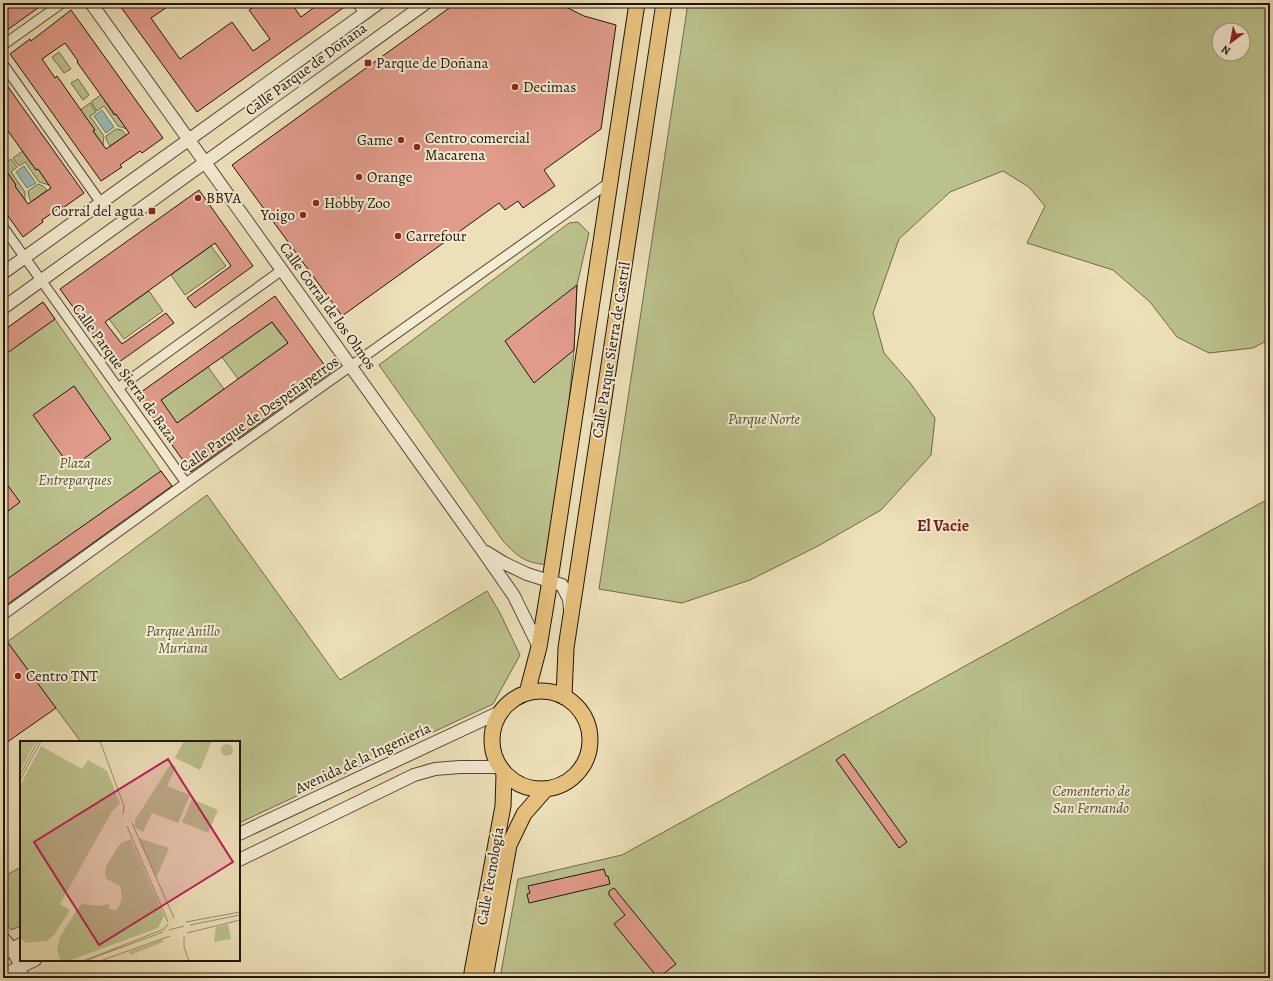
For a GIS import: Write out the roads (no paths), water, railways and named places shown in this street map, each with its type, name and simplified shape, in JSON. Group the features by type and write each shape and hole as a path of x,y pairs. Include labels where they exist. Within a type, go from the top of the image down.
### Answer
{"main road":[{"name":"Calle Parque Sierra de Castril","path":"527,693 539,647 550,580 637,3"},
{"name":"Calle Parque Sierra de Castril","path":"564,696 566,648 664,3"},
{"path":"546,691 564,696 584,716 590,732 587,759 571,781 546,790 523,787 501,771 492,749 492,730 500,712 512,700 527,693 546,691"},
{"name":"Calle Tecnología","path":"471,978 502,813 501,771"},
{"name":"Calle Tecnología","path":"486,978 509,845 524,814 546,790"}],"street":[{"path":"3,45 62,3"},
{"name":"Calle Corral de los Olmos","path":"91,3 482,550 514,596 539,647"},
{"path":"357,3 365,14"},
{"name":"Calle Parque de Doñana","path":"3,273 379,3"},
{"name":"Calle Parque de Doñana","path":"3,308 426,3"},
{"path":"3,64 101,203"},
{"name":"Calle Parque de Despeñaperros","path":"3,615 610,182"},
{"name":"Calle Parque Sierra de Baza","path":"3,227 186,483"},
{"path":"118,388 282,270"},
{"path":"482,550 504,563 528,574 562,585 569,599 571,615"},
{"name":"Avenida de la Ingeniería","path":"240,834 500,712"},
{"path":"240,860 414,775 435,769 460,767 501,771"},
{"path":"3,938 12,949 20,973"},
{"path":"3,975 20,973 34,961"}],"water":[{"path":"102,110 114,127 106,133 94,116"},
{"path":"24,166 36,183 27,188 16,172"}],"place":[{"name":"Parque de Doñana","path":"368,63"},
{"name":"Decimas","path":"515,87"},
{"name":"Game","path":"401,140"},
{"name":"Centro comercial Macarena","path":"417,147"},
{"name":"Orange","path":"359,177"},
{"name":"BBVA","path":"198,198"},
{"name":"Hobby Zoo","path":"316,203"},
{"name":"Corral del agua","path":"152,211"},
{"name":"Yoigo","path":"303,215"},
{"name":"Carrefour","path":"398,236"},
{"name":"Centro TNT","path":"18,676"}],"district":[{"name":"El Vacie","path":"943,526"}],"park label":[{"name":"Parque Norte","path":"764,419"},
{"name":"Plaza Entreparques","path":"75,472"},
{"name":"Parque Anillo Muriana","path":"183,640"},
{"name":"Cementerio de San Fernando","path":"1091,800"}]}
